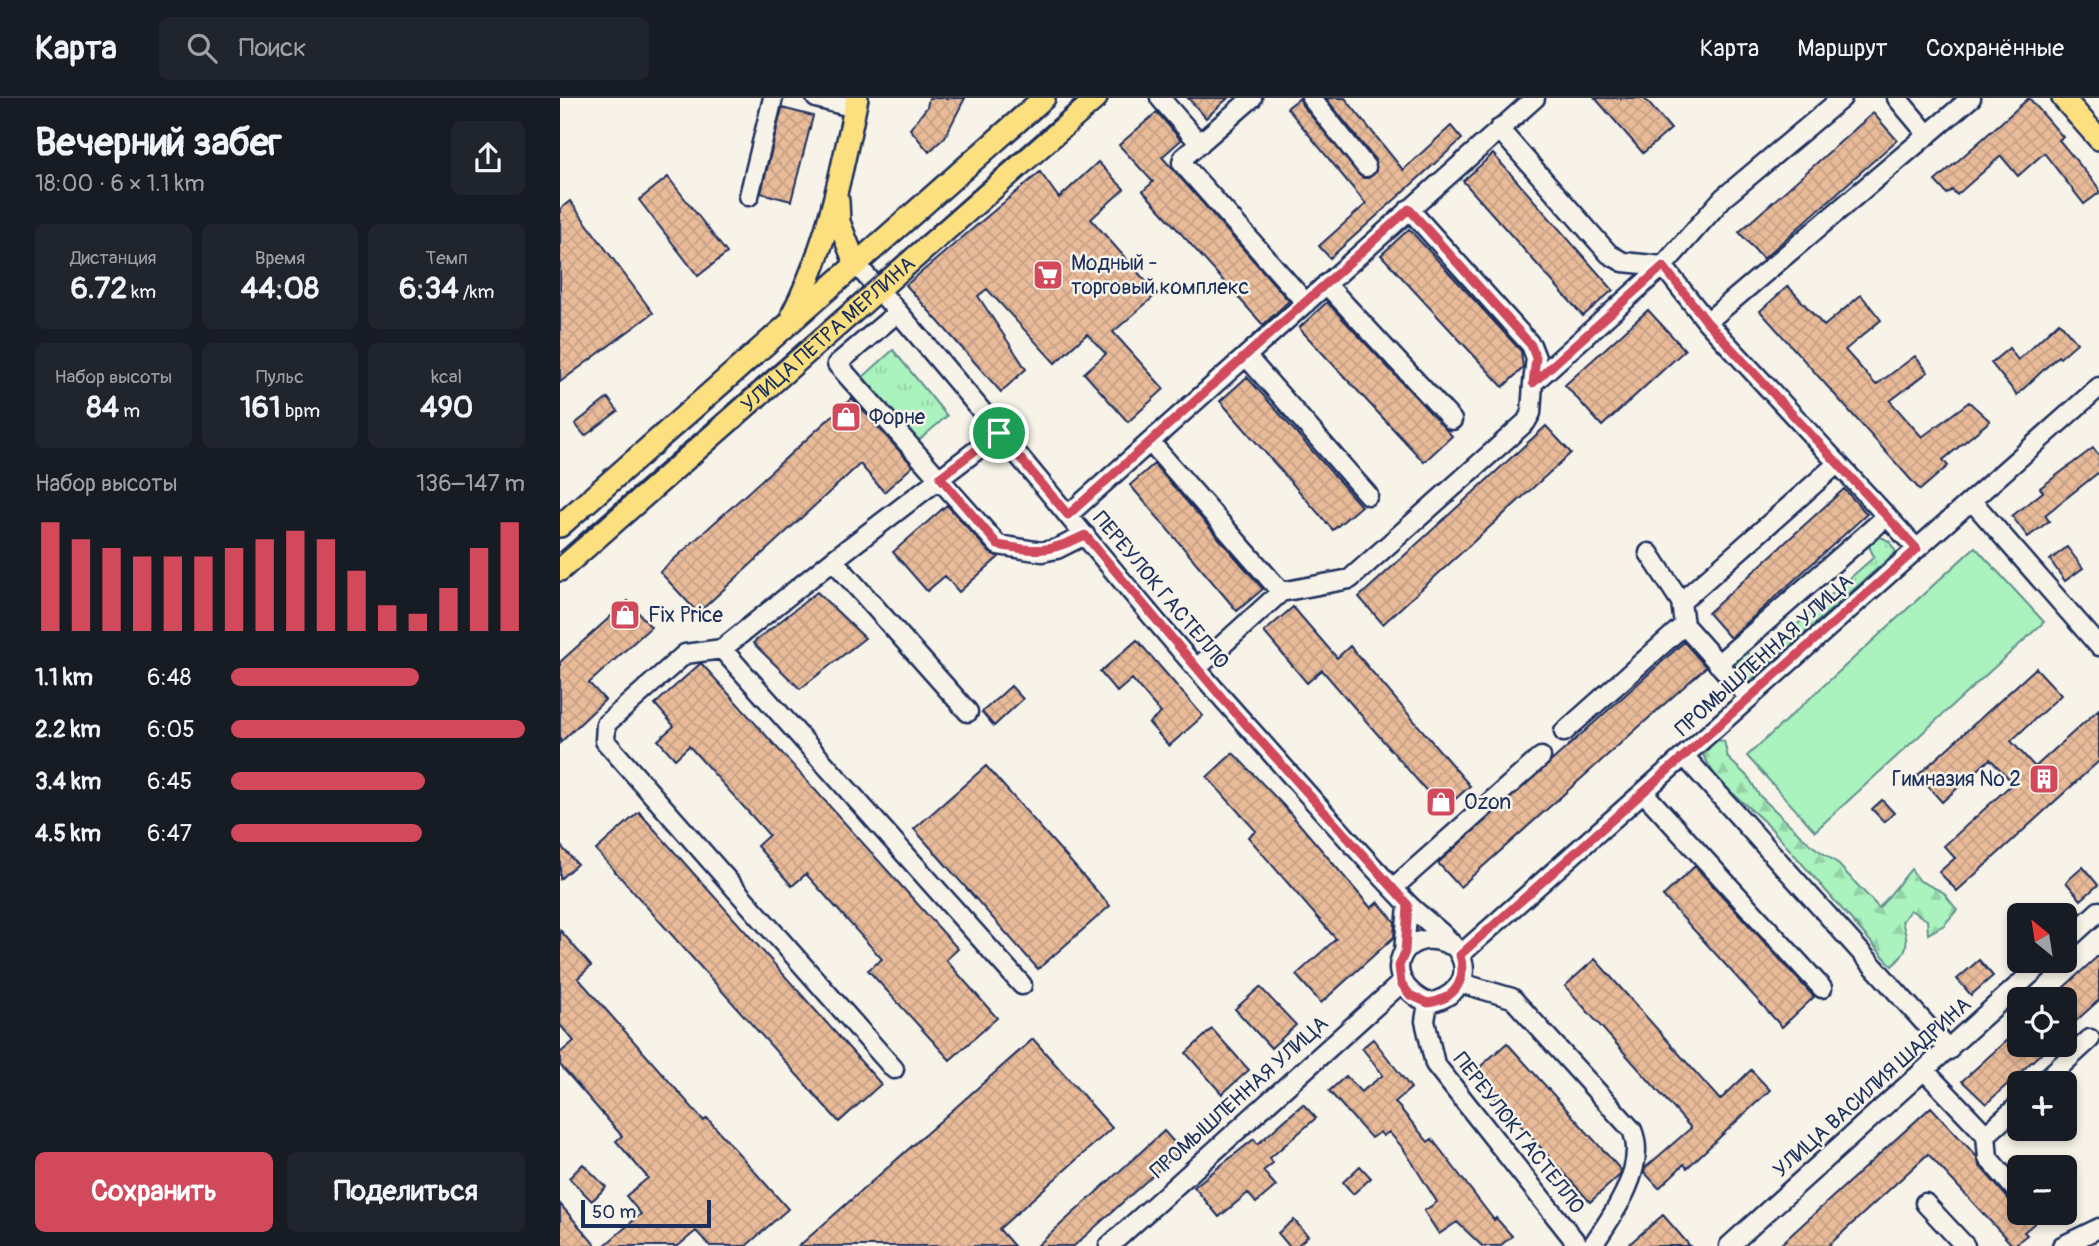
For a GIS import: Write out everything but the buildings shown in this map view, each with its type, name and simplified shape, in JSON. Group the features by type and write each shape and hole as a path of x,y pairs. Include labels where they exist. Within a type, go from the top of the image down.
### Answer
{"main road":[{"name":"УЛИЦА ПЕТРА МЕРЛИНА","path":"560,526 1044,98"},
{"name":"УЛИЦА ПЕТРА МЕРЛИНА","path":"560,570 1096,98"},
{"path":"2063,98 2099,139"},
{"path":"787,324 805,289 838,188 856,103"},
{"path":"838,188 839,222 855,263"}],"street":[{"path":"749,196 773,98"},
{"path":"816,98 856,103"},
{"path":"1160,98 1200,144"},
{"path":"1252,98 1183,158 1185,167 1306,303"},
{"path":"1311,98 1366,167"},
{"path":"1068,515 1535,98"},
{"path":"1533,383 1663,266 1723,198 1842,98"},
{"path":"1897,98 1928,135"},
{"path":"1707,322 1971,98"},
{"path":"1499,129 1609,254 1623,262 1663,266 1707,322 1917,549"},
{"path":"1197,668 1281,592 1338,583 1360,571 1531,414 1536,358 1531,345 1409,209"},
{"name":"ПЕРЕУЛОК ГАСТЕЛЛО","path":"855,263 1197,668 1408,905 1455,950"},
{"path":"1326,284 1452,419"},
{"path":"898,312 837,364 998,545 1042,552 1057,549 1085,535"},
{"path":"1246,356 1368,495"},
{"name":"ПРОМЫШЛЕННАЯ УЛИЦА","path":"1455,950 1644,793 2099,387"},
{"path":"894,1069 605,741 606,724 673,662 697,650 722,649 832,560 999,433"},
{"path":"1150,442 1281,592"},
{"path":"1681,602 1838,464"},
{"path":"1972,501 2099,646"},
{"path":"1718,664 1887,516"},
{"path":"1649,553 1681,602 1684,625 1749,698"},
{"path":"832,560 968,712"},
{"path":"1564,732 1684,625"},
{"path":"722,649 1022,985"},
{"path":"1393,888 1541,757"},
{"path":"1685,757 1949,1050"},
{"path":"1644,793 1822,988"},
{"path":"1408,905 1405,952 1399,966 1405,989 1435,1064"},
{"path":"2077,932 2099,911"},
{"path":"1405,952 1414,943 1438,939 1455,950 1463,968 1461,982 1453,994 1428,1003 1405,989"},
{"name":"УЛИЦА ВАСИЛИЯ ШАДРИНА","path":"1729,1246 2032,973"},
{"path":"1461,982 1512,999 1632,1130 1635,1150 1626,1192 1618,1209 1592,1246"},
{"name":"ПРОМЫШЛЕННАЯ УЛИЦА","path":"1109,1246 1405,989"},
{"name":"ПЕРЕУЛОК ГАСТЕЛЛО","path":"1428,1003 1425,1021 1435,1064 1579,1246"},
{"path":"2055,1071 2090,1039"},
{"path":"1924,1070 1986,1135 1988,1158 2007,1180"},
{"path":"1986,1135 2007,1116"},
{"path":"1926,1203 1965,1246"},
{"path":"2062,1246 2099,1228"}],"green space":[{"path":"893,350 947,416 918,441 863,377"},
{"path":"1881,537 1889,541 1896,552 1748,683 1734,667 1739,658 1746,653 1759,658 1874,557 1868,544"},
{"path":"1975,547 2044,622 1815,831 1747,756"},
{"path":"1716,740 1724,741 1728,758 1749,778 1759,795 1811,845 1836,862 1879,908 1911,869 1920,881 1943,892 1957,910 1944,925 1928,934 1927,920 1910,910 1902,922 1906,946 1902,956 1892,966 1769,826 1717,779 1703,755"}],"tram line":[{"path":"560,552 1080,98"}],"place":[{"name":"Модный - торговый комплекс","path":"1048,275"},
{"name":"Форне","path":"846,417"},
{"name":"Fix Price","path":"625,615"},
{"name":"Гимназия № 2","path":"2044,779"},
{"name":"Ozon","path":"1441,802"}],"route":[{"path":"1409,209 1531,345 1536,358 1533,383 1663,266 1707,322 1917,549 1460,955 1463,968 1461,982 1453,994 1440,1001 1428,1003 1410,995 1401,983 1399,966 1405,952 1408,905 1223,699 1085,535 1057,549 1042,552 998,545 940,477 999,433 1068,515 1409,209"}]}
